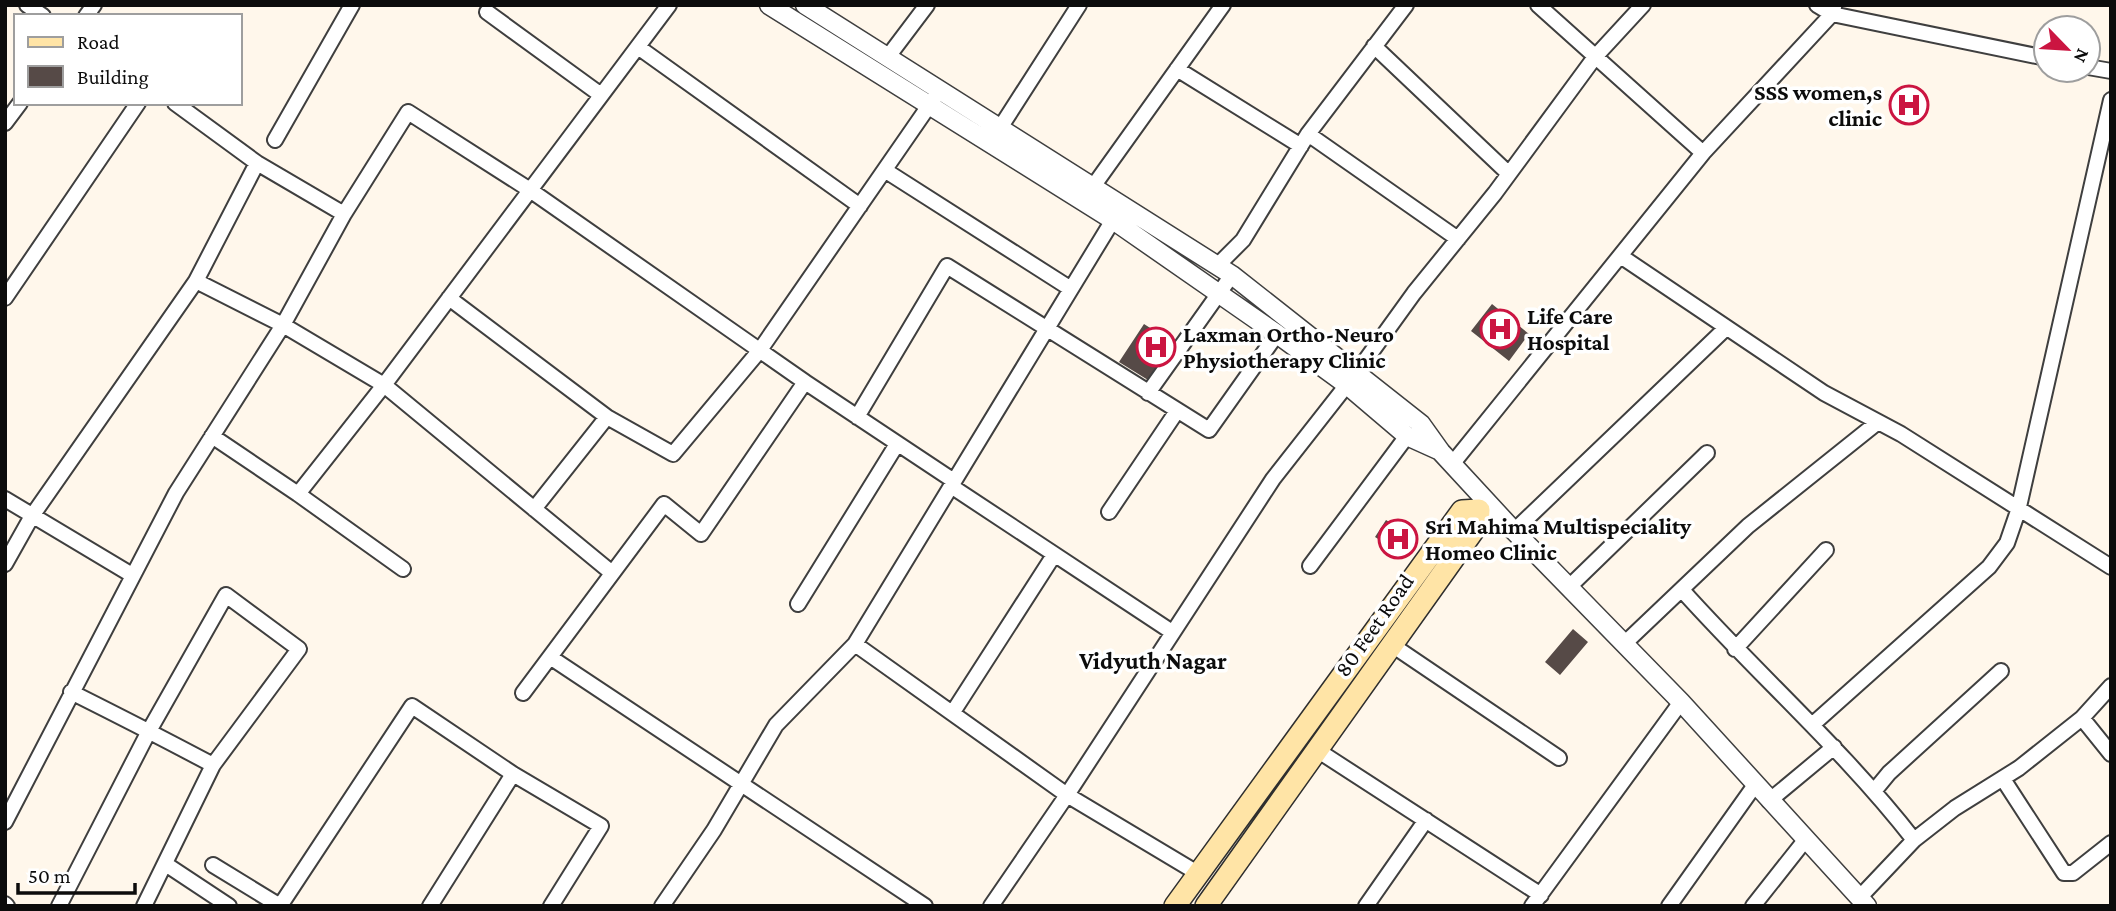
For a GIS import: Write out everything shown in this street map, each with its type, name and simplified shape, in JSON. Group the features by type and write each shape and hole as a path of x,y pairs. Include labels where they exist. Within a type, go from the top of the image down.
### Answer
{"main road":[{"name":"80 Feet Road","path":"1206,906 1478,524 1483,505"},
{"name":"80 Feet Road","path":"1175,906 1462,511 1483,505"}],"street":[{"path":"275,140 352,5"},
{"path":"298,494 384,386 669,5"},
{"path":"769,5 928,108 1113,220 1277,334 1421,424 1483,505 1514,531 1681,702 1769,801 1864,901 1914,840 1955,808 2003,779 2082,718 2111,686"},
{"path":"805,5 1225,270 1352,379 1407,436 1447,458"},
{"path":"887,58 927,5"},
{"path":"1000,128 1079,5"},
{"path":"1083,202 1223,5"},
{"path":"1148,393 1220,292 1225,270 1305,140 1406,5"},
{"path":"1538,5 1703,153"},
{"path":"991,906 1067,795 1273,479 1352,379 1414,293 1509,174 1595,57 1643,5"},
{"path":"1817,5 2032,55"},
{"path":"1447,458 1622,257 1703,153 1833,10"},
{"path":"487,12 601,95"},
{"path":"1374,46 1509,174"},
{"path":"638,47 860,206"},
{"path":"1178,69 1305,140 1458,239"},
{"path":"449,298 607,417 673,454 760,350 886,171 939,90"},
{"path":"1812,724 1990,567 2007,543 2018,510 2111,100"},
{"path":"5,123 18,105"},
{"path":"5,298 137,105"},
{"path":"178,105 257,163 344,214"},
{"path":"5,822 176,493 283,325 344,214 408,112 530,190 1054,555 1172,632"},
{"path":"5,564 32,516 196,281 257,163"},
{"path":"886,171 1071,289"},
{"path":"665,905 776,725 855,644 1113,220"},
{"path":"1622,257 1725,329 1824,393 1878,422 2111,567"},
{"path":"857,417 947,266 1211,430 1277,334"},
{"path":"196,281 283,325 384,386 612,573"},
{"path":"1514,531 1725,329"},
{"path":"523,693 664,504 701,534 805,382"},
{"path":"1109,512 1177,411"},
{"path":"534,509 607,417"},
{"path":"1624,643 1748,526 1878,422"},
{"path":"212,436 403,569"},
{"path":"1310,566 1407,436"},
{"path":"798,604 897,444"},
{"path":"1569,587 1707,453"},
{"path":"5,499 132,575"},
{"path":"1735,649 1826,550"},
{"path":"953,712 1054,555"},
{"path":"1682,590 1735,649 1875,790 1914,840"},
{"path":"59,906 149,731 226,595 299,649 213,765 167,865 144,906"},
{"path":"855,644 1067,795 1199,874"},
{"path":"1392,645 1559,758"},
{"path":"550,657 925,906"},
{"path":"1875,790 1889,773 2001,671"},
{"path":"71,692 213,765"},
{"path":"1317,750 1426,820 1536,900 1681,702"},
{"path":"213,865 280,906 412,706 513,774 601,826 551,906"},
{"path":"2082,718 2111,754"},
{"path":"1769,801 1834,747"},
{"path":"430,906 513,774"},
{"path":"2003,779 2064,873 2073,873 2111,844"},
{"path":"1669,906 1755,785"},
{"path":"1366,906 1426,820"},
{"path":"1754,906 1806,839"},
{"path":"167,865 229,906"}],"building":[{"path":"1492,304 1529,334 1509,361 1471,331"},
{"path":"1144,324 1172,342 1148,380 1119,362"},
{"path":"1386,520 1412,536 1401,553 1375,537"},
{"path":"1573,629 1588,642 1560,675 1545,662"}],"place":[{"name":"SSS women,s clinic","path":"1909,105"},
{"name":"Life Care Hospital","path":"1500,329"},
{"name":"Laxman Ortho-Neuro Physiotherapy Clinic","path":"1156,347"},
{"name":"Sri Mahima Multispeciality Homeo Clinic","path":"1398,539"}],"district":[{"name":"Vidyuth Nagar","path":"1153,660"}]}
